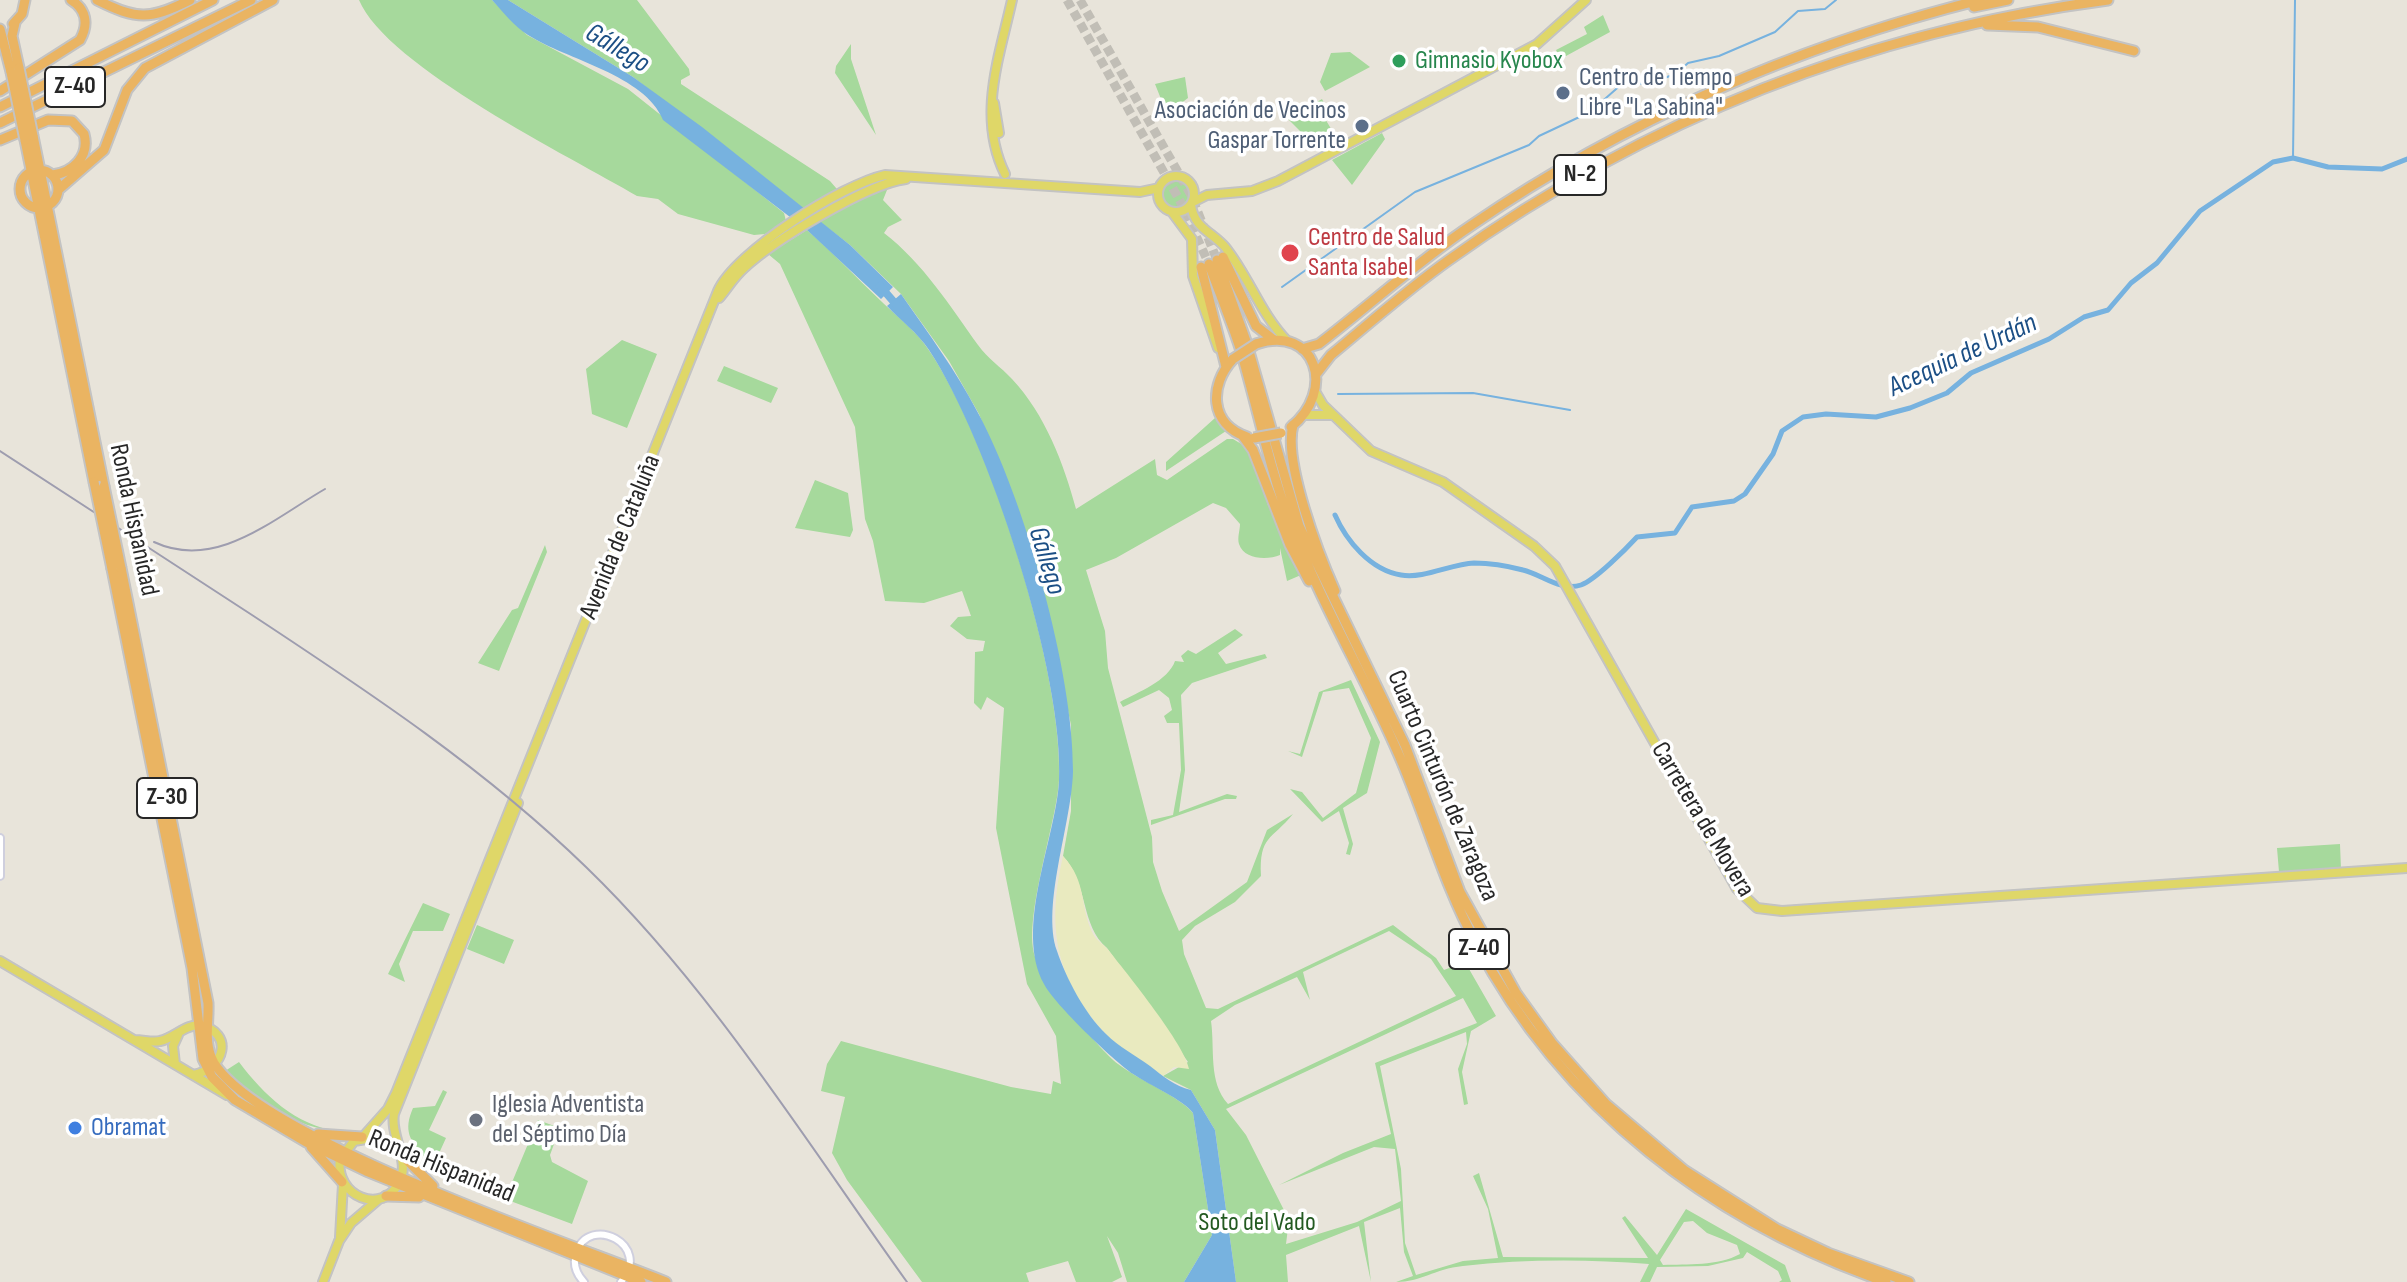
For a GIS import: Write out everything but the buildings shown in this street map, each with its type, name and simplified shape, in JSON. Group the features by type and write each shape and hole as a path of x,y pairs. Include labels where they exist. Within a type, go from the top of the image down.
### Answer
{"highway":[{"path":"15,23 24,4 37,0"},
{"path":"0,91 80,40 85,29 85,16 71,0"},
{"path":"97,0 141,17 163,13 190,0"},
{"path":"144,35 152,25 201,0"},
{"path":"144,35 213,0"},
{"path":"150,50 251,0"},
{"path":"0,140 48,120 72,121 84,134 85,152 72,168 52,175 35,171 23,179 21,195 28,204 43,207 104,150 127,90 145,68 272,0"},
{"name":"Z-40","path":"0,123 150,50 185,39 272,0"},
{"path":"1920,18 1980,0"},
{"name":"N-2","path":"1302,349 1319,344 1421,261 1512,198 1570,162 1681,105 1801,56 1920,18 2008,0"},
{"name":"N-2","path":"1317,373 1340,348 1462,251 1561,186 1647,139 1795,75 1964,25 2108,0"},
{"name":"Ronda Hispanidad","path":"15,23 0,28 15,70"},
{"name":"Ronda Hispanidad","path":"15,23 12,36 15,70 117,568 192,968 202,1027 200,1049 235,1100 342,1155 577,1251 641,1282"},
{"path":"1964,25 2026,25 2134,51"},
{"name":"Z-40","path":"0,107 144,35"},
{"path":"52,175 58,190"},
{"path":"1212,262 1256,326 1274,340"},
{"path":"1212,262 1224,369"},
{"name":"Z-40","path":"1212,262 1291,526 1400,758 1452,894 1476,944 1504,991 1568,1076 1636,1143 1725,1209 1825,1261 1886,1282"},
{"name":"Cuarto Cinturón de Zaragoza","path":"1212,262 1246,341 1299,526 1405,745 1460,892 1516,993 1575,1071 1640,1135 1730,1202 1828,1253 1909,1282"},
{"path":"1274,340 1287,341 1302,349 1317,373 1316,393 1304,415 1281,433 1254,438 1242,435 1225,424 1217,408 1216,388 1224,369 1233,359 1256,344 1274,340"},
{"path":"1293,425 1291,444 1308,517 1330,580 1361,644 1361,653"},
{"path":"1242,435 1253,450 1290,545 1340,633"},
{"name":"Ronda Hispanidad","path":"212,1068 309,1137"},
{"path":"309,1137 363,1137"},
{"path":"309,1137 343,1183"},
{"path":"398,1152 439,1196"},
{"path":"383,1197 439,1196"},
{"name":"Ronda Hispanidad","path":"625,1275 666,1282"}],"main road":[{"path":"1012,0 994,83 1005,173 1021,184"},
{"path":"1140,192 1159,188 1167,179 1177,176 1207,195 1239,194 1278,181 1537,44 1586,0"},
{"path":"991,182 1005,173"},
{"name":"Avenida de Cataluña","path":"400,1180 394,1114 527,772 716,302 767,246 853,192 886,182 915,178 991,182 1005,173 1021,184 1140,192"},
{"path":"1159,188 1159,200"},
{"path":"1193,188 1192,204 1197,224 1226,249 1269,321 1287,341"},
{"path":"1140,192 1159,200 1192,239 1193,276 1224,369"},
{"path":"1172,212 1182,211 1207,195"},
{"name":"Carretera de Movera","path":"1316,393 1335,416 1376,454 1435,478 1534,546 1566,581 1737,889 1751,905 1763,910 1782,911 2407,868"},
{"path":"1304,415 1335,416"},
{"name":"Avenida de Cataluña","path":"342,1155 388,1109 396,1093 523,774 527,772"},
{"name":"Ronda Hispanidad","path":"0,961 235,1100"},
{"path":"134,1040 157,1042 202,1027"},
{"name":"Ronda Hispanidad","path":"202,1027 220,1042 221,1054 212,1068"},
{"path":"175,1064 173,1046 178,1034"},
{"path":"192,1075 212,1068"},
{"path":"363,1137 383,1138 398,1152"},
{"path":"323,1282 339,1241 344,1215 342,1155"},
{"path":"339,1241 351,1223 400,1180"},
{"path":"343,1183 361,1198 383,1197"}],"street":[{"path":"0,838 0,876"},
{"path":"584,1282 576,1269 577,1251 595,1235 615,1237 626,1248 625,1275"}],"green space":[{"path":"359,0 492,0 527,35 628,89 784,213 786,221 765,234 754,235 678,214 658,199 637,196 527,135 442,81 376,26"},
{"name":"Soto del Vado","path":"508,0 637,0 689,69 690,75 681,80 681,84 830,181 849,203 889,185 883,200 902,220 888,227 884,233 923,271 982,350 1024,393 1044,424 1059,457 1076,509 1155,459 1157,475 1167,480 1227,439 1248,448 1268,505 1301,575 1287,581 1280,548 1280,555 1269,558 1246,553 1238,542 1240,524 1226,508 1213,503 1116,558 1086,570 1105,631 1108,668 1152,837 1153,862 1179,931 1247,882 1267,830 1293,814 1268,839 1262,853 1261,876 1235,902 1195,926 1182,940 1184,954 1206,1008 1218,1009 1393,925 1436,958 1444,970 1465,962 1496,1016 1471,1031 1462,1072 1468,1104 1464,1105 1458,1069 1467,1044 1466,1032 1380,1066 1401,1169 1405,1243 1416,1275 1463,1261 1498,1258 1488,1209 1473,1176 1479,1173 1503,1257 1648,1258 1622,1218 1625,1216 1657,1255 1686,1209 1785,1265 1791,1282 1779,1282 1782,1280 1778,1271 1747,1252 1743,1258 1708,1266 1657,1267 1650,1282 1640,1282 1649,1264 1556,1260 1463,1266 1396,1282 1413,1276 1404,1252 1400,1208 1364,1222 1371,1282 1359,1226 1286,1255 1288,1282 1236,1282 1215,1130 1191,1090 1163,1076 1188,1062 1098,939 1077,879 1063,856 1071,811 1071,725 1043,593 1026,532 979,414 949,361 901,294 850,245 633,77","holes":["1389,931 1431,959 1456,996 1228,1104 1217,1086 1211,1021 1235,1005 1297,977 1310,1000 1303,972","1463,998 1477,1023 1375,1063 1391,1134 1343,1153 1279,1185 1374,1147 1395,1149 1401,1201 1357,1222 1286,1244 1289,1220 1246,1135 1226,1109","1693,1221 1707,1233 1737,1245 1740,1254 1712,1262 1663,1265 1660,1260 1684,1222"]},
{"path":"1603,15 1610,32 1566,56 1559,56 1556,50 1587,34 1584,27"},
{"path":"851,44 851,59 876,135 835,73 836,66"},
{"path":"1350,52 1370,67 1325,91 1320,82 1331,53"},
{"path":"1185,77 1188,98 1167,114 1155,84"},
{"path":"1322,99 1324,103 1318,107 1333,132 1324,137 1330,148 1321,152 1288,119"},
{"path":"1382,133 1385,139 1352,185 1332,160"},
{"path":"1177,180 1187,184 1191,194 1187,204 1177,208 1167,204 1163,194 1167,184"},
{"path":"807,230 924,344 951,388 998,496 1036,620 1057,735 1057,799 1033,922 1036,959 1085,1030 1118,1064 1193,1113 1212,1235 1184,1282 1127,1282 1118,1253 1107,1236 1122,1277 1112,1282 1076,1282 1068,1261 1026,1273 1029,1282 922,1282 847,1180 832,1153 845,1097 821,1091 827,1064 841,1041 1011,1087 1051,1094 1053,1081 1061,1084 1056,1036 1027,984 996,828 1004,708 987,697 981,710 974,703 975,652 983,651 985,641 967,639 950,626 958,617 971,616 962,591 924,603 885,601 873,541 865,519 855,427 780,264 768,254"},
{"path":"622,340 657,354 627,428 592,414 586,369"},
{"path":"724,366 778,388 771,403 717,381"},
{"path":"1215,418 1226,431 1166,471 1166,462"},
{"path":"815,480 848,493 853,530 850,537 795,528"},
{"path":"545,545 547,552 499,671 478,663 512,610 518,608"},
{"path":"1235,629 1243,635 1218,653 1226,664 1265,654 1267,658 1192,683 1181,695 1185,770 1179,812 1227,794 1237,796 1236,799 1225,799 1151,825 1151,820 1173,815 1181,770 1179,723 1167,723 1164,716 1172,710 1169,698 1159,690 1123,707 1120,702 1159,680 1175,661 1184,662 1181,656 1188,650 1196,654"},
{"path":"1351,680 1380,742 1367,793 1343,808 1353,844 1350,855 1346,854 1349,843 1339,811 1322,822 1290,789 1302,792 1323,818 1356,793 1371,738 1349,688 1323,692 1302,757 1288,751 1300,754 1319,692"},
{"path":"2340,844 2341,869 2279,872 2277,848"},
{"path":"423,903 450,914 443,931 413,931 399,964 405,982 388,974"},
{"path":"477,925 514,940 504,964 467,949"},
{"path":"239,1062 282,1107 308,1123 338,1131 307,1125 263,1102 225,1071"},
{"path":"443,1090 447,1092 429,1130 446,1138 436,1160 424,1158 408,1129 410,1116 413,1108 435,1106"},
{"path":"538,1120 560,1128 550,1155 552,1162 588,1181 572,1224 505,1199"}],"sand":[{"path":"1063,856 1080,885 1093,934 1155,1010 1178,1044 1189,1069 1174,1067 1163,1076 1132,1055 1104,1032 1074,991 1059,949 1056,928 1058,881"}],"water":[{"path":"492,0 508,0 633,77 702,127 850,245 893,287 881,299 807,230 663,120 654,104 640,91 528,35"},
{"path":"901,294 960,380 995,447 1028,537 1055,637 1065,686 1073,771 1055,888 1053,932 1057,951 1077,995 1098,1026 1116,1043 1164,1077 1191,1090 1215,1130 1236,1282 1184,1282 1212,1235 1193,1113 1133,1074 1085,1032 1050,993 1036,962 1033,938 1035,911 1059,782 1058,736 1050,682 1036,622 998,498 952,390 929,350 887,306"}],"waterway":[{"path":"1282,287 1415,192 1529,145 1539,136 1590,112 1623,83 1650,84 1677,73 1688,63 1719,56 1775,32 1798,11 1825,9 1836,0"},
{"path":"2293,158 2295,0"},
{"name":"Acequia de Urdán","path":"1335,515 1360,552 1390,572 1410,576 1474,563 1523,570 1566,586 1581,585 1602,571 1637,537 1675,533 1692,507 1734,501 1745,494 1773,454 1782,431 1803,417 1826,414 1876,417 1910,408 1947,393 1971,373 2049,339 2084,317 2108,310 2131,283 2157,263 2200,211 2273,162 2293,158 2328,167 2382,169 2407,159"},
{"name":"Gállego","path":"880,286 900,309"},
{"path":"1338,394 1473,393 1570,410"}],"tunnel":[{"path":"1067,0 1180,201 1209,264"},
{"path":"1080,0 1191,195 1217,260"}],"railway":[{"path":"0,451 382,703 467,765 547,831 632,914 716,1014 907,1282"},
{"path":"154,542 177,549 200,550 222,546 264,527 325,489"}],"place":[{"name":"Gimnasio Kyobox","path":"1399,61"},
{"name":"Centro de Tiempo Libre \"La Sabina\"","path":"1563,93"},
{"name":"Asociación de Vecinos Gaspar Torrente","path":"1362,126"},
{"name":"Centro de Salud Santa Isabel","path":"1290,253"},
{"name":"Iglesia Adventista del Séptimo Día","path":"476,1120"},
{"name":"Obramat","path":"75,1128"}]}
